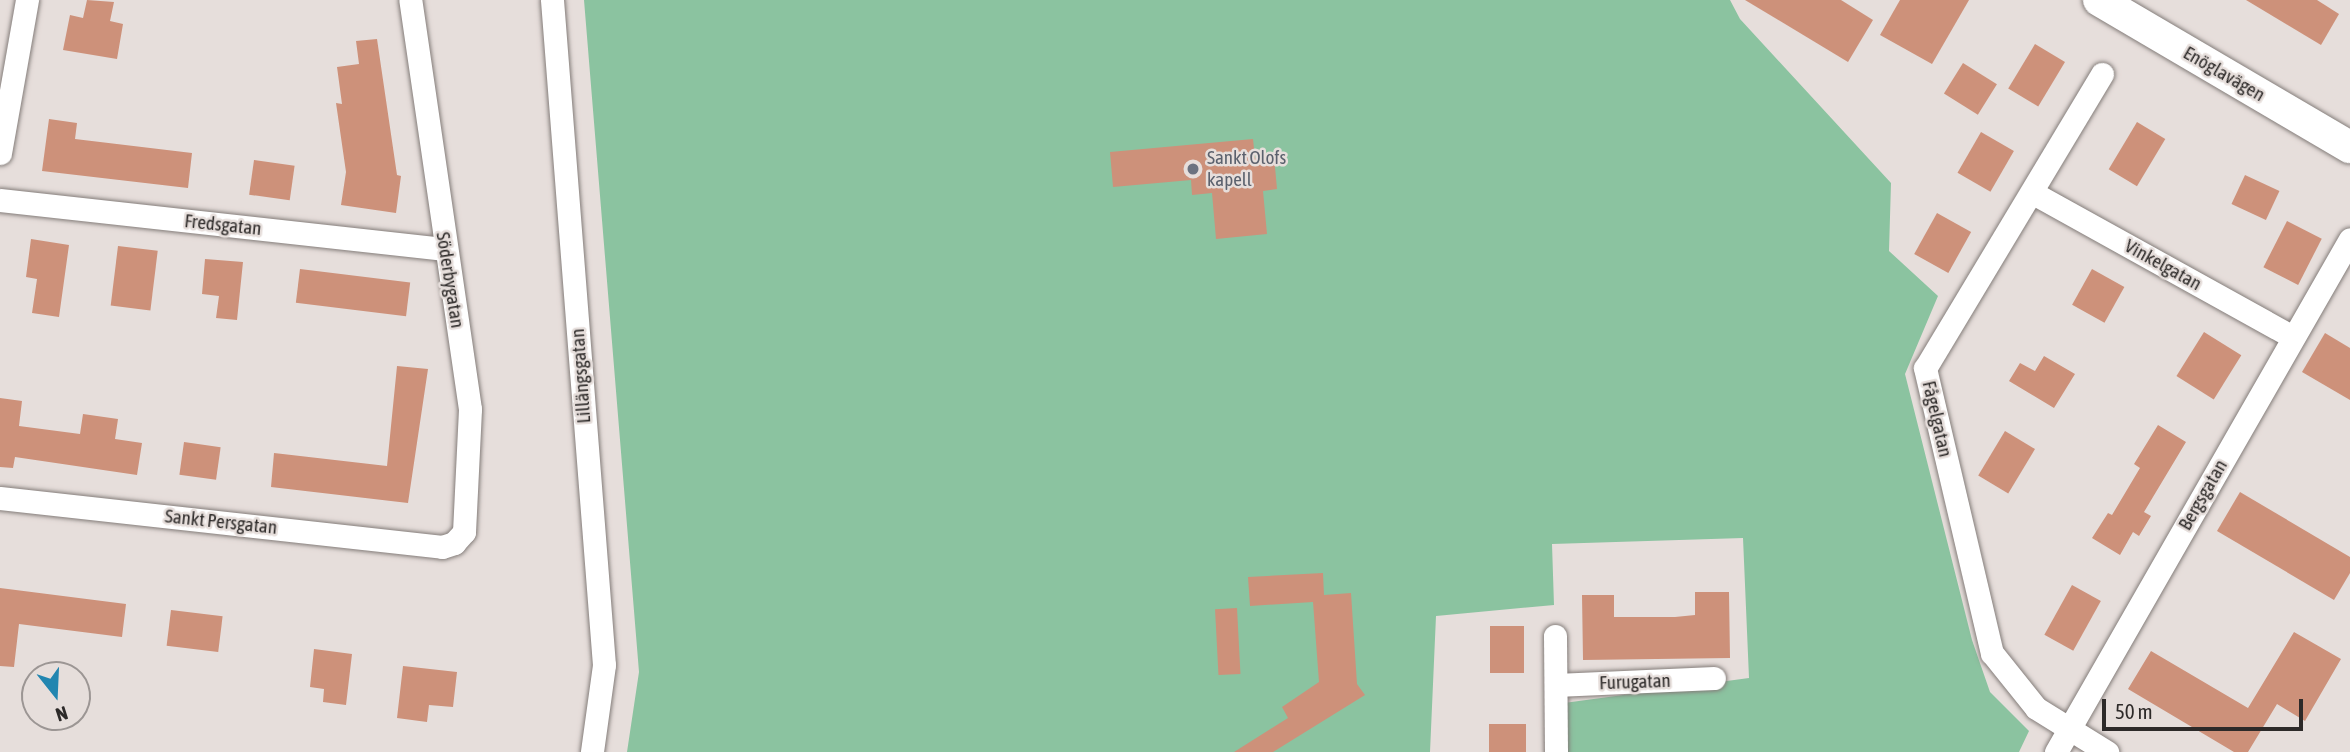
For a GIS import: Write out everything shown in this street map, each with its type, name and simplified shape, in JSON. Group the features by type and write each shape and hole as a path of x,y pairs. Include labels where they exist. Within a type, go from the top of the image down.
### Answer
{"street":[{"path":"0,153 27,0"},
{"name":"Söderbygatan","path":"410,0 470,409 467,523 454,543 442,547"},
{"name":"Lillängsgatan","path":"552,0 604,665 592,752"},
{"name":"Enöglavägen","path":"2099,0 2350,146"},
{"name":"Fågelgatan","path":"2102,74 2033,193 1925,368 1992,653 2036,708 2067,731 2106,752"},
{"name":"Vinkelgatan","path":"2033,193 2293,337"},
{"name":"Fredsgatan","path":"0,200 445,249"},
{"name":"Bergsgatan","path":"2056,752 2350,239"},
{"name":"Sankt Persgatan","path":"0,498 442,547"},
{"path":"1555,636 1556,752"},
{"name":"Furugatan","path":"1556,685 1714,678"}],"green space":[{"path":"584,0 1730,0 1740,19 1891,183 1889,251 1938,296 1905,374 1972,640 1990,692 2029,731 2019,752 1565,752 1564,703 1749,678 1743,538 1552,544 1554,605 1436,616 1430,752 627,752 639,672"}],"building":[{"path":"87,0 114,2 110,21 123,24 117,59 63,50 70,15 83,18"},
{"path":"1745,0 1841,0 1873,20 1848,62"},
{"path":"1900,0 1969,0 1932,64 1880,35"},
{"path":"2246,0 2317,0 2339,14 2321,45"},
{"path":"377,39 397,175 401,176 396,213 341,205 346,172 336,103 342,104 337,67 359,64 356,41"},
{"path":"2035,44 2065,62 2038,107 2008,89"},
{"path":"1963,63 1997,84 1978,115 1944,94"},
{"path":"49,119 77,123 75,139 192,153 188,188 42,171"},
{"path":"2137,122 2165,139 2137,186 2109,169"},
{"path":"1981,132 2014,151 1990,192 1958,173"},
{"name":"Sankt Olofs kapell","path":"1253,139 1255,158 1274,156 1277,189 1263,191 1267,234 1216,239 1212,193 1192,195 1191,180 1113,187 1110,152"},
{"path":"254,160 295,166 290,200 249,195"},
{"path":"2245,175 2279,191 2266,220 2231,204"},
{"path":"1937,213 1971,232 1948,273 1914,254"},
{"path":"2287,221 2322,239 2298,285 2263,267"},
{"path":"31,239 69,245 59,317 32,313 37,279 26,277"},
{"path":"118,246 158,251 150,310 111,306"},
{"path":"205,259 243,262 237,320 216,318 219,296 202,294"},
{"path":"300,269 410,283 406,316 296,303"},
{"path":"2092,269 2124,287 2104,323 2072,305"},
{"path":"2204,332 2241,355 2214,399 2176,376"},
{"path":"2325,333 2350,348 2350,400 2302,372"},
{"path":"2044,356 2075,374 2054,408 2009,381 2020,363 2035,371"},
{"path":"397,366 428,369 408,503 271,487 274,453 387,466"},
{"path":"0,398 22,401 19,426 80,434 83,414 118,419 115,439 142,443 137,475 15,457 13,468 0,467"},
{"path":"2158,425 2186,442 2144,512 2151,516 2139,536 2133,532 2120,555 2092,538 2108,513 2112,515 2140,468 2134,464"},
{"path":"2005,431 2035,449 2008,494 1978,476"},
{"path":"184,442 221,447 216,480 179,475"},
{"path":"2240,492 2350,557 2350,573 2334,600 2217,531"},
{"path":"1323,573 1324,595 1351,593 1357,684 1365,695 1273,752 1234,752 1288,718 1282,707 1319,682 1313,602 1250,606 1248,577"},
{"path":"2072,585 2101,601 2073,651 2044,635"},
{"path":"0,588 126,604 122,637 19,624 14,667 0,666"},
{"path":"1695,592 1729,592 1730,658 1583,660 1582,595 1614,595 1614,617 1675,617 1695,615"},
{"path":"1237,608 1240,674 1218,675 1215,609"},
{"path":"171,610 223,616 218,652 167,646"},
{"path":"1490,626 1524,626 1524,673 1490,673"},
{"path":"2294,632 2341,659 2305,721 2277,704 2248,752 2234,752 2128,689 2151,651 2248,708"},
{"path":"314,649 352,654 346,705 323,702 324,689 310,687"},
{"path":"403,666 457,672 453,707 429,705 427,722 397,718"},
{"path":"1489,724 1526,724 1526,752 1489,752"}],"place":[{"name":"Sankt Olofs kapell","path":"1193,169"}]}
